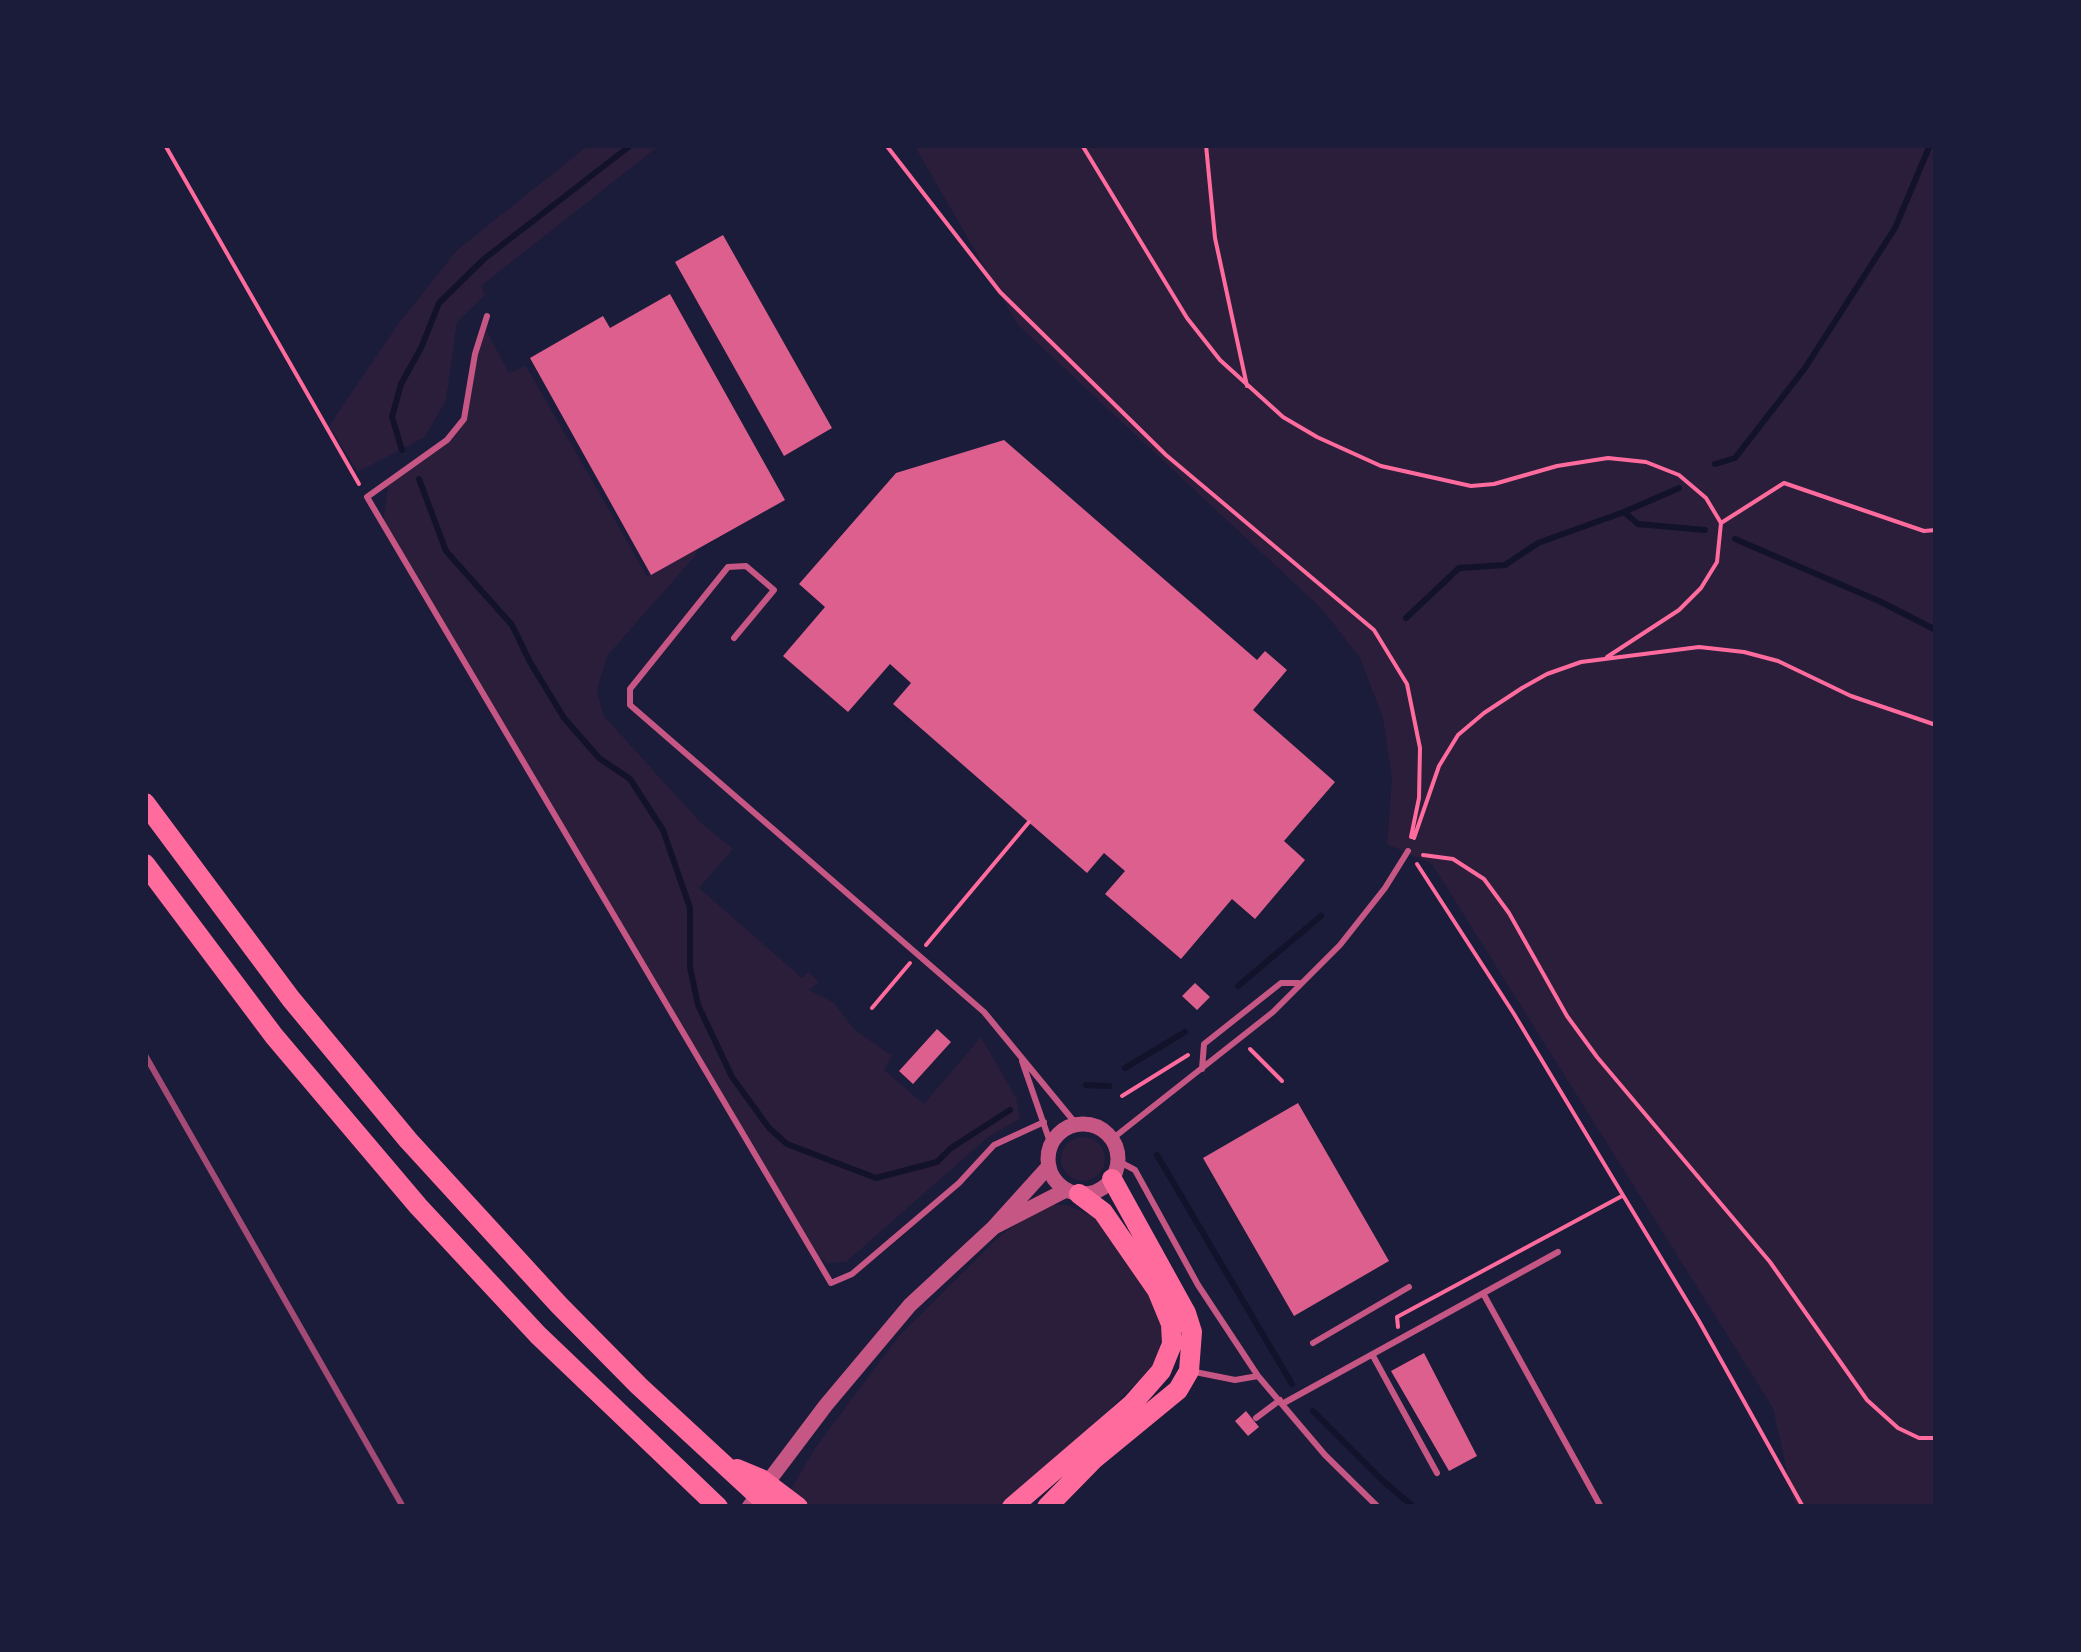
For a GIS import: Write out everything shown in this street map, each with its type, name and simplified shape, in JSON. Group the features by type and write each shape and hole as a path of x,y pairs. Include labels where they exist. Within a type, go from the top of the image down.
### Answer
{"highway":[{"path":"145,803 280,986 408,1140 548,1293 770,1507"},
{"path":"145,864 274,1036 428,1217 538,1335 718,1507"},
{"path":"1047,1507 1094,1458 1178,1390 1188,1371 1192,1332 1186,1314 1115,1170"},
{"path":"1012,1507 1132,1404 1161,1371 1172,1344 1171,1324 1157,1290 1103,1212 1072,1192"},
{"path":"720,1461 760,1479 798,1507"}],"street":[{"path":"992,1228 1072,1192 1103,1188 1115,1170 1112,1139 1098,1128 1066,1128 1051,1145 1052,1176 1072,1192"},
{"path":"748,1507 910,1305 992,1228 1049,1166"}],"lane":[{"path":"487,316 475,354 464,419 447,440 366,497 831,1283 866,1263 958,1183 994,1144 1044,1122"},
{"path":"734,638 774,590 746,566 728,568 630,689 630,704 984,1012 1077,1125"},
{"path":"1112,1139 1273,1012 1340,945 1386,888 1408,851"},
{"path":"1202,1069 1204,1044 1281,983 1300,983"},
{"path":"1021,1060 1051,1145"},
{"path":"1115,1170 1135,1170 1198,1285 1258,1376 1324,1455 1378,1507"},
{"path":"1256,1418 1558,1252"},
{"path":"1168,1282 1198,1285"},
{"path":"1313,1343 1409,1287"},
{"path":"1484,1294 1602,1507"},
{"path":"1373,1356 1438,1473"},
{"path":"1188,1371 1235,1380 1258,1376"}],"path":[{"path":"165,145 366,497"},
{"path":"886,145 1000,292 1166,455 1374,630 1407,684 1420,748 1419,798 1408,851 1514,1014 1699,1321 1803,1507"},
{"path":"1082,145 1187,318 1220,360 1283,417 1316,437 1381,466 1470,486 1608,458 1646,462 1680,475 1706,498 1720,524 1717,562 1701,588 1680,610 1607,658"},
{"path":"1206,145 1216,238 1247,386"},
{"path":"1720,524 1784,483 1924,530 1936,530"},
{"path":"1408,851 1439,766 1458,736 1499,702 1547,674 1580,662 1700,647 1744,652 1778,661 1851,696 1936,725"},
{"path":"872,1008 1029,822"},
{"path":"1408,851 1454,859 1484,879 1509,913 1567,1016 1596,1057 1770,1262 1867,1400 1898,1428 1920,1438 1936,1438"},
{"path":"1240,1039 1282,1081"},
{"path":"1122,1096 1204,1044"},
{"path":"1400,1342 1397,1317 1623,1196"}],"shaded area":[{"path":"589,145 660,145 481,286 485,295 457,322 446,400 425,437 358,472 329,426 396,327 457,250"},
{"path":"914,145 1936,145 1936,1507 1795,1507 1773,1408 1432,864 1387,844 1392,779 1383,718 1360,658 1322,609 1018,325"},
{"path":"484,326 509,373 526,366 647,576 698,548 607,656 597,690 603,715 701,823 733,849 699,888 802,978 809,972 819,982 809,990 834,1003 854,1029 892,1056 884,1070 924,1104 981,1037 1016,1098 1020,1119 988,1137 846,1262 827,1263 813,1253 383,524 388,487 404,470 447,440 464,419"},
{"path":"1083,1137 1099,1143 1105,1159 1099,1175 1083,1181 1067,1175 1061,1159 1067,1143"},
{"path":"1067,1205 1095,1217 1142,1279 1163,1326 1158,1354 1149,1371 1054,1462 996,1507 813,1507 795,1495 790,1490 816,1447 899,1336 1001,1235 1042,1207"}],"building":[{"path":"723,235 832,428 784,456 675,262"},
{"path":"670,294 785,500 651,575 530,358 603,316 610,328"},
{"path":"1004,440 1257,660 1265,651 1287,670 1253,710 1335,782 1284,841 1305,860 1255,919 1232,899 1181,959 1105,894 1125,871 1104,853 1087,873 893,704 911,683 890,664 848,712 783,656 825,607 799,584 896,473"},
{"path":"1195,983 1210,997 1197,1010 1182,996"},
{"path":"937,1029 951,1042 913,1084 899,1071"},
{"path":"1298,1103 1389,1261 1294,1316 1203,1158"},
{"path":"1424,1353 1477,1456 1449,1471 1391,1371"},
{"path":"1246,1411 1259,1427 1248,1436 1235,1421"}],"waterway":[{"path":"402,450 392,417 401,384 439,303 484,259 631,145"},
{"path":"1715,464 1735,458 1805,368 1895,228 1930,145"},
{"path":"419,479 446,551 512,625 564,718 599,758 630,779 663,830 690,908 690,967 698,1005 732,1077 769,1128 787,1144 876,1178 937,1162 951,1148 1010,1110"},
{"path":"1624,512 1679,488"},
{"path":"1406,618 1459,568 1505,565 1538,543 1624,512 1638,524 1705,530"},
{"path":"1735,539 1936,630"},
{"path":"1238,986 1321,916"},
{"path":"1125,1068 1185,1032"},
{"path":"1086,1085 1109,1086"},
{"path":"1157,1155 1292,1384"},
{"path":"1313,1411 1414,1507"}],"railway":[{"path":"145,1055 403,1507"}]}
